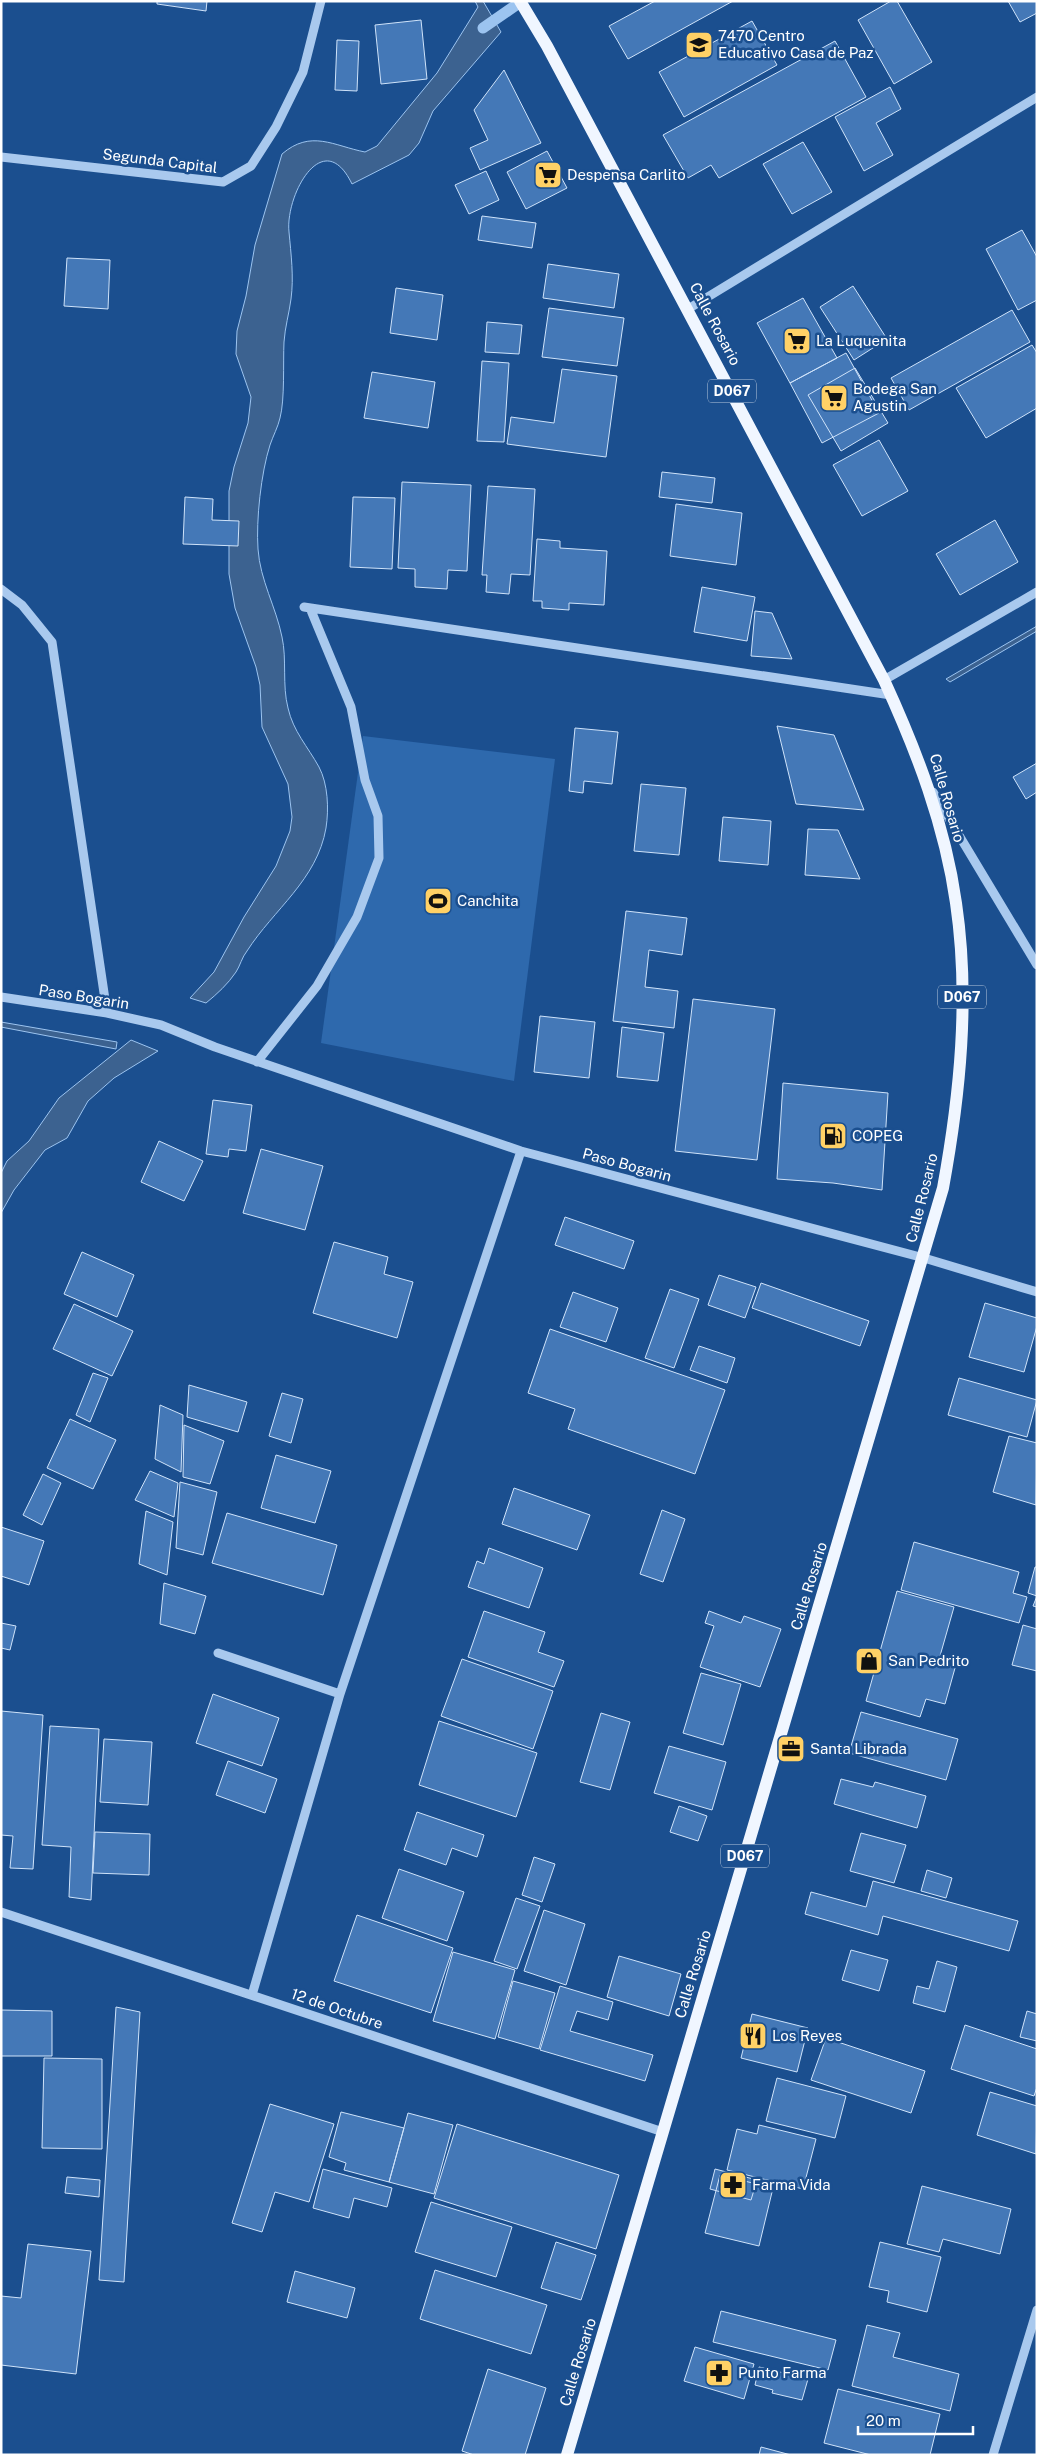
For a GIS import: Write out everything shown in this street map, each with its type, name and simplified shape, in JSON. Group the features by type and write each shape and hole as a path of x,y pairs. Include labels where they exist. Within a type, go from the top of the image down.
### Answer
{"main road":[{"name":"Calle Rosario","path":"520,1 548,46 688,309 884,680 911,738 944,842 956,903 962,981 957,1104 943,1188 924,1258 567,2455"}],"street":[{"name":"Segunda Capital","path":"1,157 223,182 250,166 276,127 304,72 321,1"},
{"path":"688,309 1037,97"},
{"path":"1,589 22,605 52,642 107,1013"},
{"path":"884,680 1037,592"},
{"path":"257,1062 316,986 357,917 379,858 378,816 365,780 350,708 307,607 891,695"},
{"path":"926,781 1037,966"},
{"name":"Paso Bogarin","path":"1,997 107,1013 161,1025 214,1048 521,1151 924,1258 1037,1292"},
{"path":"252,1995 340,1694 521,1151"},
{"path":"218,1653 340,1694"},
{"name":"12 de Octubre","path":"1,1912 663,2132"},
{"path":"993,2455 1037,2310"}],"shaded area":[{"path":"475,1 483,1 501,32 433,111 419,143 409,155 352,184 341,167 329,161 318,163 308,172 293,201 289,217 292,291 284,342 283,401 278,425 267,456 262,483 258,524 258,549 265,583 282,637 285,690 290,716 297,732 322,774 327,797 327,821 321,846 314,863 304,879 245,953 233,976 206,1003 190,998 214,972 244,917 276,866 290,831 292,817 288,784 262,727 260,685 256,667 235,608 229,574 229,491 234,467 248,423 251,397 236,354 237,331 246,296 255,245 282,154 293,146 313,141 333,143 365,152 377,146 437,73 478,7"},
{"path":"1037,626 1037,631 950,682 946,679"},
{"name":"Canchita","path":"363,736 555,759 514,1081 321,1043"},
{"path":"1,1022 117,1042 116,1049 1,1027"},
{"path":"131,1040 158,1051 114,1078 88,1101 67,1138 45,1150 14,1190 1,1213 1,1173 7,1161 29,1141 59,1098"}],"building":[{"path":"157,1 207,1 206,11 157,4"},
{"path":"655,1 733,1 628,59 609,26"},
{"path":"891,1 897,1 932,62 894,84 858,20"},
{"path":"1008,1 1037,1 1037,13 1020,22"},
{"path":"421,20 427,79 381,84 375,25"},
{"path":"752,21 777,65 684,117 659,72"},
{"path":"337,40 359,41 357,91 335,90"},
{"path":"835,41 866,97 719,178 711,165 688,178 663,135"},
{"path":"504,70 541,143 480,170 470,148 488,140 474,110"},
{"path":"890,87 901,109 876,123 893,155 864,171 835,117"},
{"path":"803,142 832,192 792,214 763,164"},
{"path":"547,151 567,188 526,209 507,172"},
{"path":"486,171 499,200 469,214 455,185"},
{"path":"482,216 536,223 532,248 478,240"},
{"path":"1022,230 1037,257 1037,300 1018,310 986,249"},
{"path":"67,258 110,260 108,309 64,306"},
{"path":"548,264 619,274 614,308 543,298"},
{"path":"853,286 887,339 854,360 820,307"},
{"path":"396,288 443,295 437,340 390,333"},
{"name":"La Luquenita","path":"803,298 837,358 790,383 757,323"},
{"path":"549,308 624,318 617,366 542,357"},
{"path":"1012,310 1030,342 909,410 891,378"},
{"path":"487,322 522,325 519,354 485,352"},
{"path":"1032,345 1037,353 1037,408 986,438 956,388"},
{"name":"Bodega San Agustin","path":"846,353 879,413 822,443 790,383"},
{"path":"482,361 509,363 504,442 477,441"},
{"name":"Bodega San Agustin","path":"855,368 888,423 841,451 808,395"},
{"path":"562,369 617,376 606,457 507,444 511,417 554,423"},
{"path":"372,372 435,382 428,428 364,418"},
{"path":"879,440 908,491 862,516 833,465"},
{"path":"662,472 715,478 712,503 659,497"},
{"path":"402,482 471,485 467,571 448,570 447,589 415,587 415,569 398,568"},
{"path":"488,486 535,489 530,575 511,574 509,594 486,592 487,575 482,575"},
{"path":"185,497 213,499 212,520 239,521 238,546 183,544"},
{"path":"353,497 395,498 392,569 350,567"},
{"path":"676,504 742,513 736,565 670,556"},
{"path":"995,520 1018,562 960,595 936,554"},
{"path":"537,539 560,541 560,548 607,551 604,605 569,603 569,610 542,608 542,601 533,601"},
{"path":"702,587 755,597 747,641 694,632"},
{"path":"755,611 772,613 792,659 751,656"},
{"path":"777,726 834,735 864,810 796,804"},
{"path":"575,728 618,732 612,784 584,781 583,793 569,791"},
{"path":"1037,763 1037,792 1026,799 1013,777"},
{"path":"641,784 686,788 679,855 634,851"},
{"path":"723,817 771,821 768,865 719,861"},
{"path":"808,829 838,830 860,879 805,875"},
{"path":"626,911 687,918 682,955 649,950 645,987 678,991 674,1028 613,1021"},
{"path":"693,999 775,1009 757,1160 675,1151"},
{"path":"540,1016 595,1022 589,1078 534,1072"},
{"path":"622,1027 664,1033 658,1081 617,1077"},
{"name":"COPEG","path":"783,1083 888,1093 882,1190 833,1183 777,1179"},
{"path":"213,1100 252,1105 246,1151 229,1149 228,1157 206,1154"},
{"path":"159,1141 203,1161 184,1201 141,1182"},
{"path":"261,1149 323,1166 305,1230 243,1213"},
{"path":"565,1217 634,1241 624,1269 555,1245"},
{"path":"334,1242 388,1257 384,1274 413,1282 397,1338 313,1313"},
{"path":"82,1252 134,1275 117,1317 64,1294"},
{"path":"719,1275 756,1287 745,1318 708,1305"},
{"path":"761,1283 869,1321 860,1346 752,1308"},
{"path":"670,1289 699,1299 674,1368 645,1358"},
{"path":"573,1292 618,1308 606,1342 560,1327"},
{"path":"985,1303 1037,1318 1037,1326 1024,1372 969,1357"},
{"path":"74,1304 133,1331 112,1376 53,1349"},
{"path":"550,1329 725,1390 695,1474 568,1429 575,1409 528,1393"},
{"path":"699,1346 735,1358 727,1383 690,1370"},
{"path":"93,1373 108,1378 90,1422 76,1415"},
{"path":"959,1378 1037,1400 1027,1437 948,1415"},
{"path":"189,1385 247,1402 238,1432 187,1417"},
{"path":"282,1393 303,1399 291,1443 269,1436"},
{"path":"160,1405 183,1415 181,1472 155,1459"},
{"path":"70,1419 116,1440 93,1489 47,1468"},
{"path":"184,1425 224,1441 210,1484 183,1477"},
{"path":"1009,1436 1037,1443 1036,1505 993,1492"},
{"path":"276,1455 331,1471 315,1523 261,1508"},
{"path":"150,1471 178,1483 174,1517 135,1500"},
{"path":"43,1474 61,1483 42,1525 23,1515"},
{"path":"180,1482 217,1492 203,1555 176,1548"},
{"path":"514,1488 590,1515 577,1550 502,1524"},
{"path":"662,1510 685,1519 663,1582 640,1574"},
{"path":"146,1511 173,1522 167,1575 139,1564"},
{"path":"227,1513 337,1545 323,1595 212,1563"},
{"path":"1,1527 44,1541 29,1585 1,1576"},
{"path":"914,1542 1019,1572 1013,1593 1027,1597 1019,1623 901,1590"},
{"path":"489,1548 543,1568 529,1608 468,1587 477,1561 484,1564"},
{"path":"1035,1567 1037,1567 1037,1596 1028,1593"},
{"path":"164,1583 206,1596 195,1634 160,1624"},
{"path":"897,1591 954,1607 938,1663 955,1668 945,1704 926,1699 920,1717 866,1701"},
{"path":"1037,1596 1037,1607 1033,1606"},
{"path":"484,1611 545,1632 538,1652 564,1661 554,1687 468,1657"},
{"path":"709,1611 741,1623 744,1616 781,1629 760,1687 700,1667 714,1626 705,1623"},
{"path":"1,1623 16,1626 10,1650 1,1648"},
{"path":"1023,1625 1037,1629 1037,1671 1012,1665"},
{"path":"462,1659 553,1691 533,1749 441,1716"},
{"path":"701,1673 741,1684 723,1745 683,1733"},
{"path":"213,1694 279,1718 262,1766 196,1743"},
{"path":"1,1711 43,1715 33,1869 10,1868 13,1836 1,1835"},
{"path":"861,1712 958,1739 946,1780 849,1753"},
{"path":"601,1713 630,1722 610,1790 580,1782"},
{"path":"439,1721 537,1753 516,1817 419,1785"},
{"path":"50,1726 99,1729 91,1900 69,1897 71,1847 42,1845"},
{"path":"104,1739 152,1742 148,1805 100,1802"},
{"path":"669,1746 726,1762 712,1810 654,1793"},
{"path":"228,1761 277,1779 265,1813 216,1795"},
{"path":"841,1779 873,1787 875,1782 926,1796 917,1828 834,1804"},
{"path":"679,1806 707,1816 698,1841 670,1832"},
{"path":"417,1812 484,1835 477,1857 452,1848 446,1865 404,1850"},
{"path":"95,1832 150,1834 149,1875 93,1873"},
{"path":"861,1833 906,1845 894,1883 850,1871"},
{"path":"534,1857 555,1864 542,1902 522,1895"},
{"path":"399,1869 464,1892 447,1941 382,1918"},
{"path":"927,1870 952,1878 946,1898 921,1891"},
{"path":"873,1881 1018,1921 1009,1951 883,1916 878,1935 805,1914 811,1892 866,1907"},
{"path":"516,1898 540,1906 517,1969 494,1961"},
{"path":"544,1910 585,1924 566,1985 524,1971"},
{"path":"357,1915 453,1948 431,2013 334,1981"},
{"path":"851,1950 888,1960 879,1991 842,1980"},
{"path":"453,1952 515,1970 495,2039 433,2021"},
{"path":"619,1956 681,1974 669,2016 607,1997"},
{"path":"937,1961 957,1967 945,2012 913,2003 917,1986 929,1989"},
{"path":"513,1981 555,1993 539,2049 498,2037"},
{"path":"560,1986 613,2002 608,2020 577,2011 570,2031 653,2055 645,2081 540,2050"},
{"path":"116,2007 140,2012 124,2282 99,2280"},
{"path":"1,2010 52,2011 52,2056 1,2056"},
{"path":"1027,2011 1037,2014 1037,2041 1020,2037"},
{"path":"752,2014 808,2028 797,2072 741,2058"},
{"path":"965,2025 1037,2049 1037,2087 1034,2096 951,2069"},
{"path":"826,2038 925,2071 911,2113 811,2080"},
{"path":"44,2058 102,2059 102,2149 42,2148"},
{"path":"777,2078 846,2096 835,2138 766,2121"},
{"path":"990,2092 1037,2106 1036,2154 977,2135"},
{"path":"270,2104 334,2124 309,2202 275,2192 262,2232 232,2223"},
{"path":"341,2112 404,2128 389,2182 344,2170 346,2163 329,2157"},
{"path":"408,2113 453,2125 434,2194 389,2182"},
{"path":"457,2124 619,2175 596,2249 434,2198"},
{"path":"759,2125 816,2139 803,2189 727,2170 737,2129 757,2134"},
{"path":"323,2169 392,2188 387,2207 354,2198 349,2218 313,2208"},
{"name":"Farma Vida","path":"715,2169 757,2180 751,2200 710,2189"},
{"path":"720,2175 773,2188 759,2246 705,2233"},
{"path":"67,2177 100,2180 99,2197 65,2193"},
{"path":"922,2186 1011,2209 1000,2254 943,2239 939,2252 907,2244"},
{"path":"431,2202 512,2227 496,2277 415,2252"},
{"path":"556,2242 596,2255 581,2300 541,2288"},
{"path":"880,2242 941,2257 927,2312 887,2302 889,2291 869,2287"},
{"path":"28,2244 91,2251 76,2374 1,2365 1,2296 21,2298"},
{"path":"435,2270 547,2305 531,2354 420,2319"},
{"path":"295,2271 355,2288 347,2318 287,2302"},
{"path":"721,2311 836,2340 828,2370 713,2342"},
{"path":"867,2325 900,2333 893,2357 959,2374 950,2411 852,2386"},
{"name":"Punto Farma","path":"695,2347 754,2364 744,2399 684,2381"},
{"path":"759,2367 808,2379 802,2400 772,2393 773,2390 755,2385"},
{"path":"488,2369 546,2388 525,2455 474,2455 462,2451"},
{"path":"838,2389 940,2414 930,2455 871,2455 824,2443"},
{"path":"761,2447 791,2455 759,2455"}],"waterway":[{"path":"483,28 522,1"}],"place":[{"name":"7470 Centro Educativo Casa de Paz","path":"699,45"},
{"name":"Despensa Carlito","path":"548,175"},
{"name":"La Luquenita","path":"797,341"},
{"name":"Bodega San Agustin","path":"834,398"},
{"name":"Canchita","path":"438,901"},
{"name":"COPEG","path":"833,1136"},
{"name":"San Pedrito","path":"869,1661"},
{"name":"Santa Librada","path":"791,1749"},
{"name":"Los Reyes","path":"753,2036"},
{"name":"Farma Vida","path":"733,2185"},
{"name":"Punto Farma","path":"719,2373"}]}
